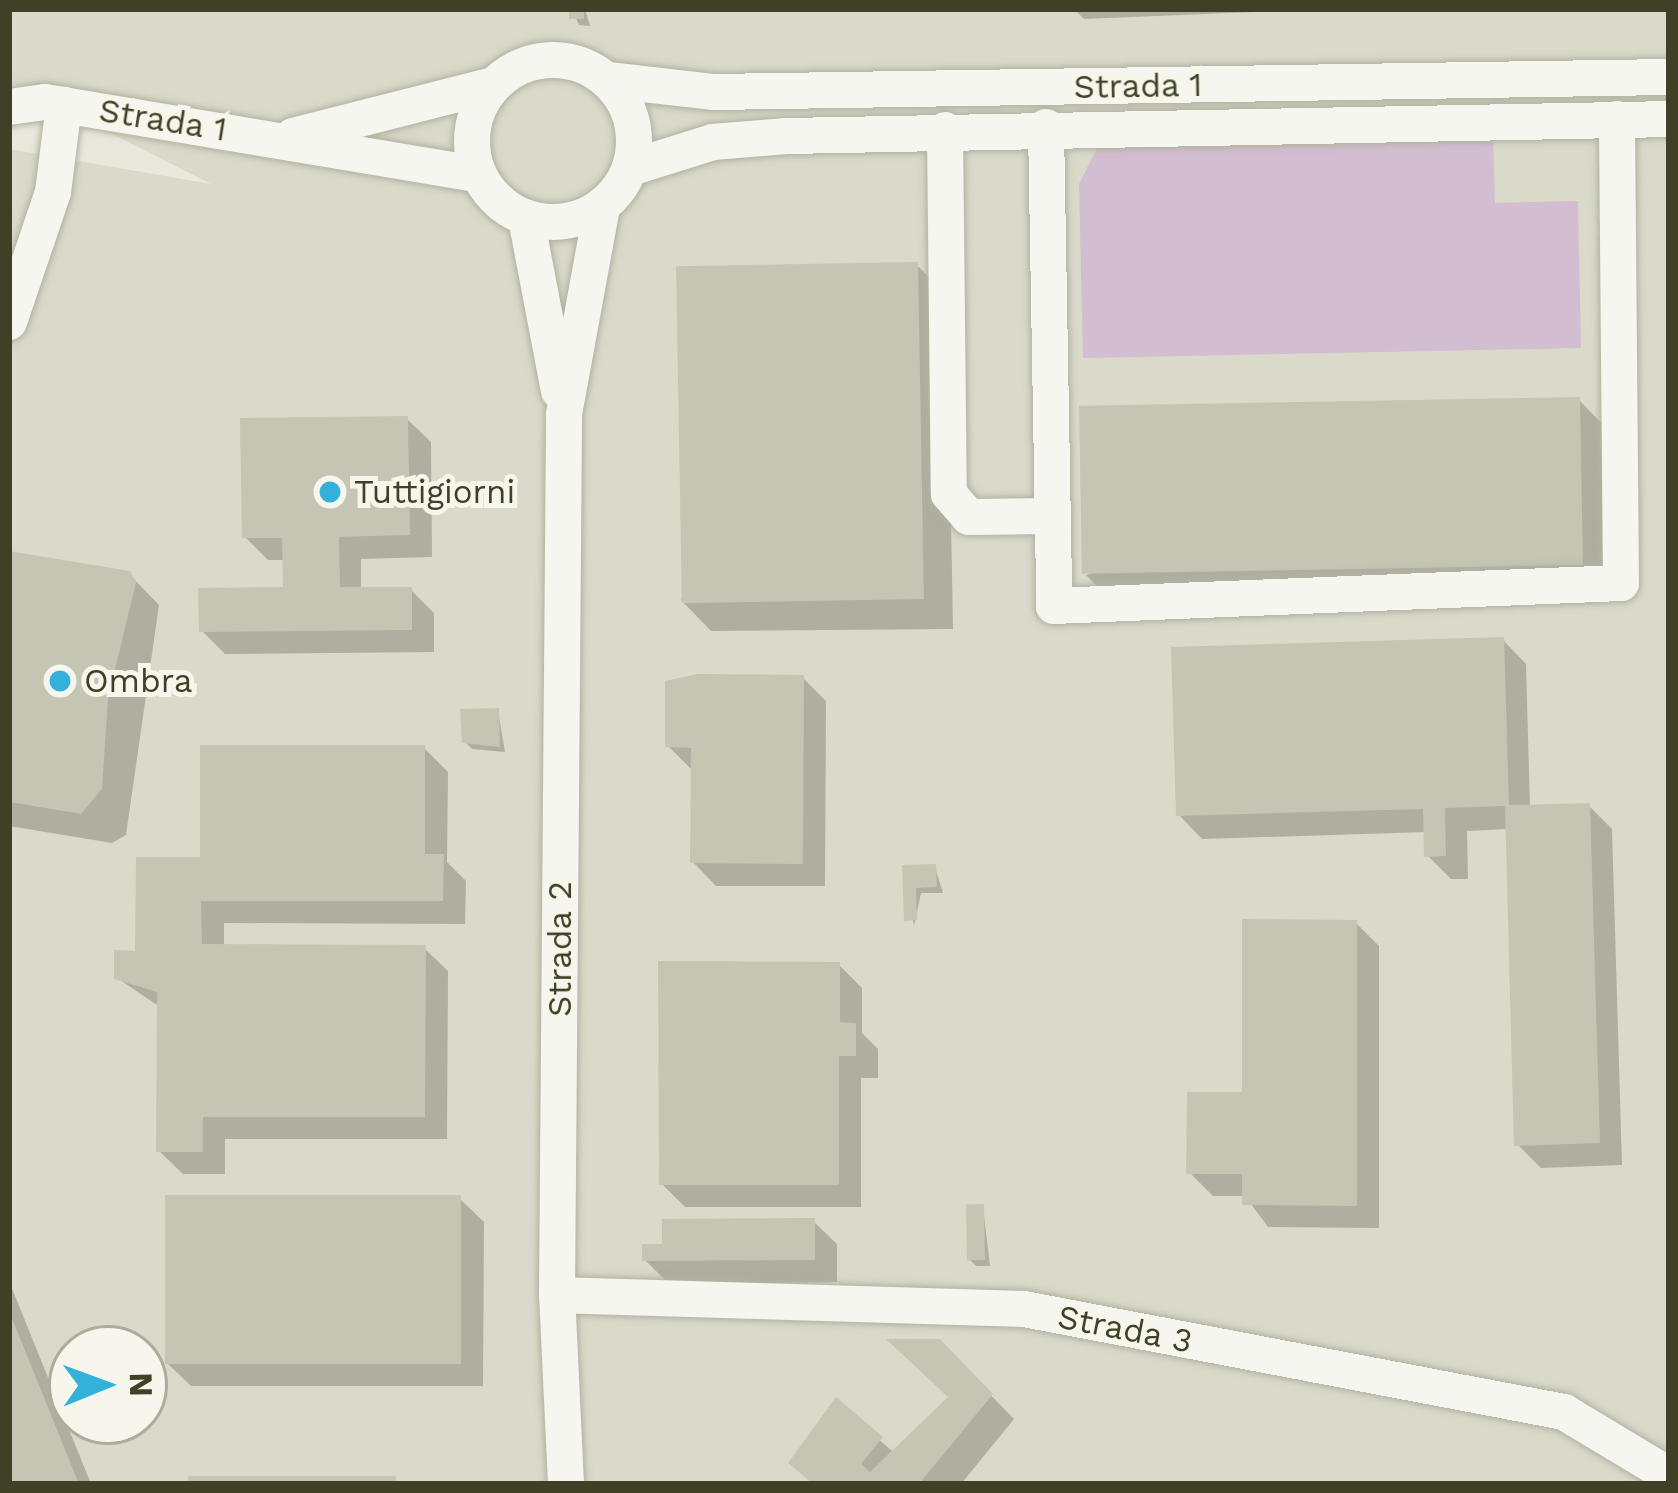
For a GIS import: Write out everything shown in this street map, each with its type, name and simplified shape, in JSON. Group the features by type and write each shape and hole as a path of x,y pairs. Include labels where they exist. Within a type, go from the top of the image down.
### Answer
{"street":[{"path":"550,59 608,80 632,122 630,168 602,207 565,222 526,218 479,176 472,138 493,85 550,59"},
{"name":"Strada 1","path":"608,80 714,92 1669,77"},
{"name":"Strada 1","path":"9,82 40,104 282,139 479,176"},
{"name":"Strada 1","path":"282,139 493,85"},
{"path":"9,322 53,192 40,104"},
{"path":"1046,127 1054,606 1621,583 1617,119"},
{"name":"Strada 1","path":"630,168 713,142 945,130 1669,119"},
{"path":"945,130 949,494 969,518 1053,517"},
{"name":"Strada 2","path":"566,1484 557,1295 564,414 602,207"},
{"name":"Strada 2","path":"526,218 564,414"},
{"name":"Strada 3","path":"557,1295 1024,1310 1564,1412 1669,1475"}],"shaded area":[{"path":"9,9 1669,9 1669,1484 9,1484 9,149 211,184 9,82"},
{"path":"1493,140 1495,203 1578,201 1581,348 1083,358 1079,184 1097,148"}],"building":[{"path":"569,9 584,9 584,19 569,19"},
{"path":"918,262 924,599 682,603 676,266"},
{"path":"1580,397 1583,565 1082,574 1079,406"},
{"path":"408,416 410,535 339,537 340,587 412,587 412,630 199,632 198,588 283,587 282,538 242,538 240,418"},
{"name":"Ombra","path":"9,551 130,571 136,582 108,699 102,789 81,814 9,802"},
{"path":"1504,637 1509,805 1590,803 1600,1143 1514,1146 1505,806 1445,808 1446,856 1424,857 1423,809 1176,816 1171,647"},
{"path":"698,674 804,675 803,864 690,863 691,748 665,747 665,681"},
{"path":"499,708 500,747 462,743 460,709"},
{"path":"200,745 425,745 425,854 444,854 443,901 201,901 202,944 426,945 425,1117 203,1117 203,1152 156,1152 157,992 114,979 114,950 135,951 136,857 200,857"},
{"path":"936,864 937,887 916,888 917,920 904,921 902,865"},
{"path":"1242,919 1357,920 1357,1206 1242,1205 1242,1174 1186,1174 1187,1092 1242,1092"},
{"path":"658,961 840,962 840,1022 856,1023 856,1056 839,1056 839,1185 659,1185"},
{"path":"165,1195 461,1195 461,1364 168,1364"},
{"path":"966,1204 984,1204 985,1260 967,1260"},
{"path":"815,1218 815,1260 642,1261 642,1244 662,1244 662,1219"},
{"path":"9,1311 48,1407 48,1445 63,1445 79,1484 9,1484"},
{"path":"886,1339 940,1339 993,1394 919,1484 813,1484 788,1463 836,1397 883,1437 861,1464 870,1472 948,1397"},
{"path":"188,1476 396,1476 396,1484 188,1484"}],"place":[{"name":"Tuttigiorni","path":"330,492"},
{"name":"Ombra","path":"60,681"}]}
